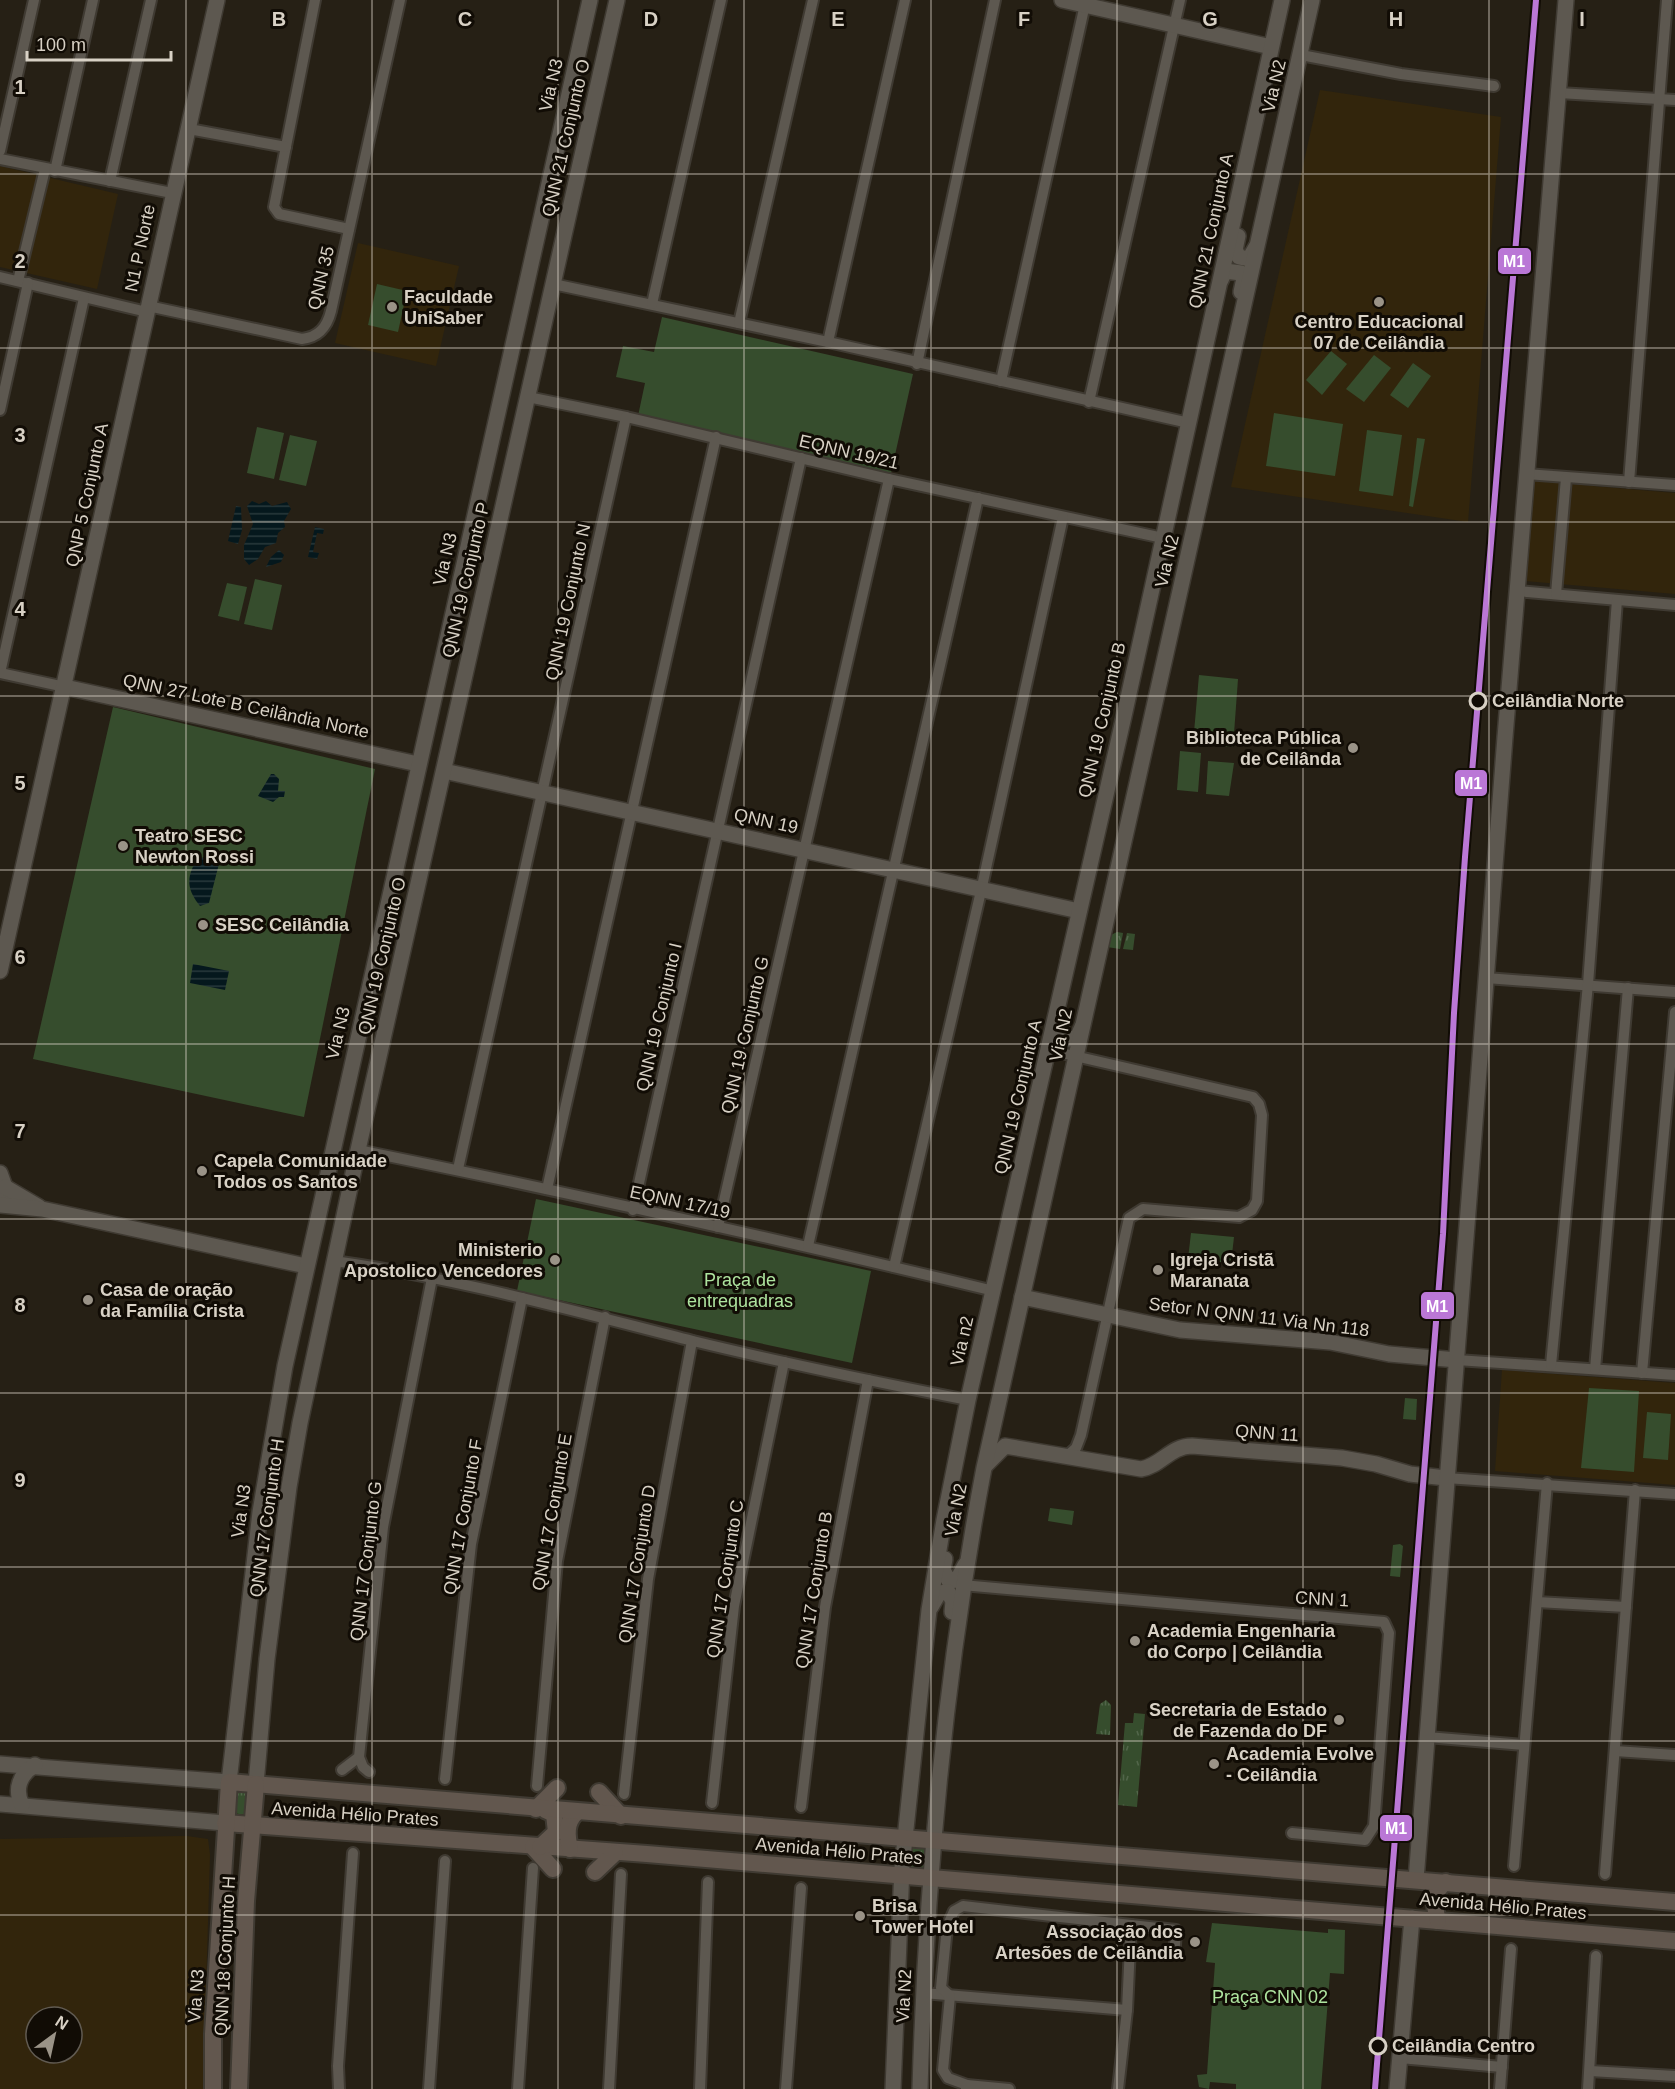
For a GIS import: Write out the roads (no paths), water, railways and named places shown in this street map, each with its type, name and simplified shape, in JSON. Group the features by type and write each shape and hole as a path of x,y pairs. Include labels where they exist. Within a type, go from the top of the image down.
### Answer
{"main road":[{"name":"N1 P Norte","path":"147,309 217,0"},
{"name":"Via N3","path":"213,2089 225,1823 229,1782 260,1512 285,1366 590,0"},
{"path":"596,0 582,71 585,78 591,80 601,74"},
{"name":"QNN 21 Conjunto O","path":"555,279 617,0"},
{"path":"1062,0 1086,3 1271,47"},
{"name":"QNN 21 Conjunto A","path":"1189,423 1282,0"},
{"name":"Via N2","path":"920,2089 932,1839 945,1711 966,1563 984,1467 1046,1190 1053,1128 1068,1058 1071,1056 1084,1023 1301,55 1311,0"},
{"path":"1416,1880 1526,474 1566,0"},
{"path":"528,397 555,279 555,241 587,103 584,96 578,93 568,100"},
{"path":"1254,129 1251,178 1236,254 1243,259 1249,259 1253,256 1260,236"},
{"path":"1220,285 1225,271 1229,269 1241,273 1244,278 1232,329 1226,387"},
{"name":"QNP 5 Conjunto A","path":"0,971 65,687 147,309"},
{"name":"QNN 19 Conjunto P","path":"444,771 528,397"},
{"name":"Via N2","path":"1163,538 1189,423"},
{"path":"495,426 491,477 478,534 481,540 487,543 496,535"},
{"name":"QNN 19 Conjunto B","path":"1078,914 1163,538"},
{"path":"464,561 468,556 477,555 483,559 484,566 468,631 468,662"},
{"path":"1159,555 1153,615 1139,680 1141,686 1149,689 1155,687 1165,663"},
{"name":"QNN 27 Lote B Ceilândia Norte","path":"65,687 418,764"},
{"path":"1124,716 1133,699 1141,699 1148,706 1132,775 1128,823"},
{"name":"QNN 19","path":"444,771 543,795 804,849 1078,914"},
{"name":"QNN 19 Conjunto O","path":"358,1150 444,771"},
{"path":"398,973 395,978 386,978 381,974 380,968 411,829 412,790"},
{"path":"1078,914 1076,960 1059,1032 1072,1040 1077,1038 1084,1023"},
{"name":"QNN 19 Conjunto A","path":"994,1292 1078,914"},
{"path":"352,1178 354,1138 385,1000 382,994 376,991 370,993 366,998"},
{"path":"1044,1067 1054,1052 1071,1056"},
{"path":"334,1261 358,1150"},
{"path":"1,1192 42,1209 306,1266"},
{"name":"QNN 17 Conjunto H","path":"256,1784 267,1659 289,1486 334,1261"},
{"name":"Via n2","path":"968,1400 994,1292"},
{"name":"Setor N QNN 11 Via Nn 118","path":"1022,1297 1180,1330 1330,1342 1389,1354 1457,1360"},
{"path":"285,1366 271,1485 278,1494 284,1493 289,1486"},
{"name":"Via N2","path":"893,2087 904,1837 929,1610 968,1400"},
{"name":"QNN 11","path":"984,1467 1005,1446 1141,1469 1153,1466 1178,1447 1192,1446 1342,1458 1376,1464 1410,1474 1446,1478"},
{"path":"957,1455 944,1576 950,1581 957,1580 966,1563"},
{"path":"260,1512 264,1507 271,1506 277,1510 278,1516 268,1586 267,1659"},
{"path":"929,1610 939,1593 948,1592 952,1596 943,1672 945,1711"},
{"name":"Avenida Hélio Prates","path":"0,1764 1675,1902"},
{"path":"22,1805 18,1793 20,1780 35,1766"},
{"path":"252,1825 256,1784"},
{"path":"553,1869 536,1847 556,1832 554,1815 541,1809 557,1788"},
{"path":"599,1792 621,1816"},
{"name":"Avenida Hélio Prates","path":"0,1804 1675,1941"},
{"path":"570,1849 567,1833 572,1816 577,1812"},
{"name":"QNN 18 Conjunto H","path":"239,2089 246,1901 252,1825"},
{"path":"595,1872 615,1853"},
{"path":"1438,1921 1434,1903 1439,1887 1446,1882"},
{"path":"1397,2089 1412,1918"},
{"path":"216,2002 221,2050 220,2089"}],"street":[{"path":"0,151 34,0"},
{"path":"0,410 23,282 93,0"},
{"path":"110,182 151,0"},
{"name":"QNN 35","path":"0,277 84,298 302,339 316,335 329,320 349,229 277,212 274,202 315,0"},
{"path":"349,229 400,0"},
{"path":"652,304 721,0"},
{"path":"739,323 813,0"},
{"path":"828,342 905,0"},
{"path":"917,364 995,0"},
{"path":"1089,402 1180,0"},
{"path":"1629,482 1667,0"},
{"path":"1001,381 1086,3"},
{"path":"1301,55 1401,74 1494,86"},
{"path":"1559,93 1675,100"},
{"path":"189,129 286,147"},
{"path":"0,159 172,193"},
{"path":"555,279 652,304 1189,423"},
{"path":"65,687 0,673 84,298"},
{"name":"EQNN 19/21","path":"528,397 1163,538"},
{"name":"QNN 19 Conjunto N","path":"458,1169 626,417"},
{"path":"547,1189 716,437"},
{"name":"QNN 19 Conjunto I","path":"633,1210 801,458"},
{"path":"1526,474 1675,485"},
{"path":"1556,594 1566,478"},
{"name":"QNN 19 Conjunto G","path":"718,1227 889,479"},
{"path":"808,1246 978,498"},
{"path":"894,1267 981,891 1063,517"},
{"path":"1517,591 1675,605"},
{"path":"1551,1365 1588,984 1617,600"},
{"path":"1486,978 1675,992"},
{"path":"1595,1369 1628,988"},
{"path":"1642,1372 1675,1012"},
{"path":"1067,1456 1080,1440 1127,1223 1137,1210 1143,1209 1239,1217 1252,1209 1257,1201 1261,1109 1253,1097 1071,1056"},
{"name":"EQNN 17/19","path":"358,1150 458,1169 633,1210 808,1246 994,1292"},
{"path":"334,1261 432,1278 605,1317 783,1362 968,1400"},
{"name":"QNN 17 Conjunto G","path":"359,1757 383,1527 432,1278"},
{"name":"QNN 17 Conjunto F","path":"445,1779 471,1544 522,1298"},
{"name":"QNN 17 Conjunto E","path":"537,1786 557,1561 605,1317"},
{"name":"QNN 17 Conjunto D","path":"624,1794 648,1579 693,1341"},
{"path":"1457,1360 1675,1375"},
{"name":"QNN 17 Conjunto C","path":"712,1803 734,1606 783,1362"},
{"name":"QNN 17 Conjunto B","path":"801,1807 825,1607 868,1380"},
{"path":"1446,1478 1547,1483 1675,1494"},
{"path":"1514,1866 1547,1483"},
{"path":"1605,1874 1635,1490"},
{"name":"CNN 1","path":"962,1585 1384,1622 1389,1633 1374,1826 1371,1833 1365,1840 1292,1833"},
{"path":"1537,1602 1626,1607"},
{"path":"1427,1737 1524,1745"},
{"path":"1615,1751 1675,1755"},
{"path":"342,1770 359,1757 360,1764 369,1772"},
{"path":"339,2089 338,2066 353,1854"},
{"path":"429,2089 445,1861"},
{"path":"518,2089 533,1868"},
{"path":"609,2089 621,1874"},
{"path":"700,2089 708,1882"},
{"path":"786,2089 801,1888"},
{"path":"950,1996 941,1988 947,1927 951,1914 958,1907 1049,1914 1176,1930 1175,1945"},
{"path":"1118,2089 1127,2010 1131,1924"},
{"path":"1500,2089 1511,1949"},
{"path":"1588,2089 1596,1956"},
{"path":"923,1993 1127,2010"},
{"path":"950,1996 943,2070 948,2078 967,2087 1009,2089"},
{"path":"1400,2058 1502,2067"},
{"path":"1590,2071 1675,2076"}],"place":[{"name":"Centro Educacional 07 de Ceilândia","path":"1379,302"},
{"name":"Faculdade UniSaber","path":"392,307"},
{"name":"Ceilândia Norte","path":"1478,701"},
{"name":"Biblioteca Pública de Ceilânda","path":"1353,748"},
{"name":"Teatro SESC Newton Rossi","path":"123,846"},
{"name":"SESC Ceilândia","path":"203,925"},
{"name":"Capela Comunidade Todos os Santos","path":"202,1171"},
{"name":"Ministerio Apostolico Vencedores","path":"555,1260"},
{"name":"Igreja Cristã Maranata","path":"1158,1270"},
{"name":"Casa de oração da Família Crista","path":"88,1300"},
{"name":"Academia Engenharia do Corpo | Ceilândia","path":"1135,1641"},
{"name":"Secretaria de Estado de Fazenda do DF","path":"1339,1720"},
{"name":"Academia Evolve - Ceilândia","path":"1214,1764"},
{"name":"Brisa Tower Hotel","path":"860,1916"},
{"name":"Associação dos Artesões de Ceilândia","path":"1195,1942"},
{"name":"Ceilândia Centro","path":"1378,2046"}],"park label":[{"name":"Praça de entrequadras","path":"740,1290"},
{"name":"Praça CNN 02","path":"1270,1997"}]}
